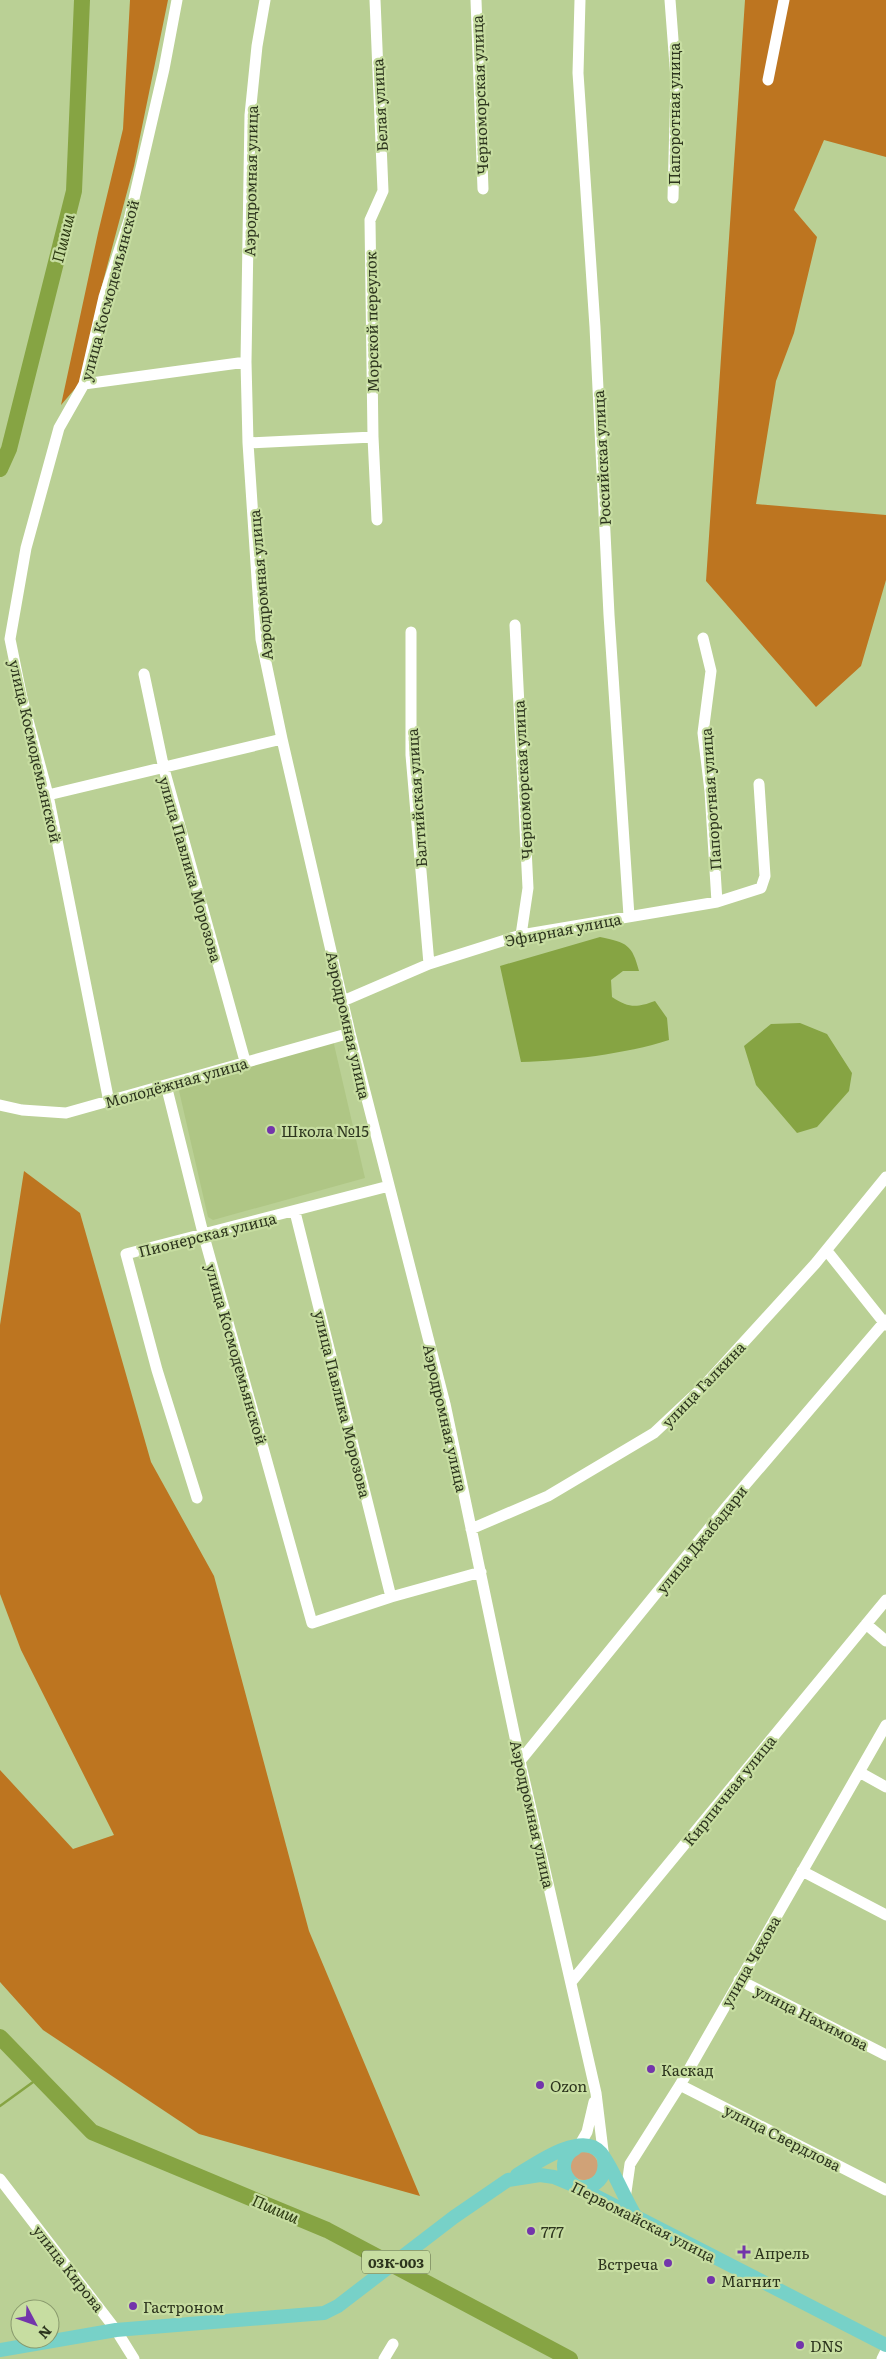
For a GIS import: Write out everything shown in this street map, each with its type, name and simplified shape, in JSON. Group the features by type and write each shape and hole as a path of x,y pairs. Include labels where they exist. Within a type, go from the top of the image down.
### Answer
{"main road":[{"path":"604,2159 605,2172 597,2183 585,2188 575,2185 564,2174 563,2167 568,2154 579,2146 597,2150 604,2159 636,2218"},
{"name":"03К-003","path":"508,2180 552,2154 579,2146"},
{"name":"Первомайская улица","path":"116,2330 324,2313 338,2306 454,2217 508,2180 540,2175 554,2177 575,2185 886,2345"},
{"name":"03К-003","path":"0,2350 116,2330"}],"street":[{"name":"улица Космодемьянской","path":"109,1102 48,795 22,698 10,639 26,548 59,428 84,384 104,297 133,201 164,69 177,0"},
{"name":"Аэродромная улица","path":"266,0 257,46 250,115 246,362 248,443 261,639 282,739 350,1033 444,1404 520,1761 572,1980 596,2093 604,2159"},
{"name":"Белая улица","path":"375,0 384,191 375,208"},
{"name":"Черноморская улица","path":"476,0 483,190"},
{"name":"Российская улица","path":"580,0 578,73 595,328 609,614 629,916"},
{"name":"Папоротная улица","path":"670,0 676,79 673,198"},
{"path":"768,80 784,0"},
{"name":"Морской переулок","path":"373,437 370,220 375,208"},
{"path":"84,384 246,362"},
{"path":"248,443 373,437 377,520"},
{"name":"Черноморская улица","path":"515,625 528,888 521,935"},
{"name":"Балтийская улица","path":"411,632 411,755 429,964"},
{"name":"Папоротная улица","path":"703,638 711,671 703,733 710,791 717,902"},
{"name":"улица Павлика Морозова","path":"144,674 164,769 246,1062"},
{"path":"48,795 164,769 282,739"},
{"name":"Эфирная улица","path":"343,1001 429,964 521,935 717,902 761,888 765,876 759,784"},
{"name":"Молодёжная улица","path":"0,1105 22,1110 66,1113 350,1033"},
{"name":"улица Космодемьянской","path":"166,1084 203,1233 312,1623 391,1597"},
{"name":"улица Галкина","path":"471,1529 548,1496 654,1433 702,1388 827,1250 886,1177"},
{"name":"Пионерская улица","path":"197,1498 157,1370 126,1254 203,1233 295,1212 389,1186"},
{"name":"улица Павлика Морозова","path":"295,1212 391,1597"},
{"path":"827,1250 885,1322"},
{"name":"улица Джабадари","path":"520,1761 728,1505 885,1322"},
{"path":"391,1597 481,1572"},
{"name":"Кирпичная улица","path":"572,1980 886,1600"},
{"path":"866,1624 886,1641"},
{"name":"улица Чехова","path":"625,2200 630,2164 680,2084 802,1871 861,1773 886,1725"},
{"path":"861,1773 886,1787"},
{"path":"802,1871 886,1915"},
{"name":"улица Нахимова","path":"739,1980 886,2055"},
{"name":"улица Свердлова","path":"680,2084 886,2190"},
{"name":"Аэродромная улица","path":"579,2146 587,2132 596,2093"},
{"name":"улица Кирова","path":"0,2179 116,2330 134,2359"},
{"path":"384,2359 393,2344"},
{"path":"882,2359 886,2351"}],"shaded area":[{"path":"130,0 168,0 134,166 101,289 79,384 61,405 98,233 123,129"},
{"path":"745,0 886,0 886,157 824,140 794,210 817,237 794,333 776,381 756,504 886,515 886,580 861,666 816,707 706,581"},
{"path":"600,937 627,946 634,955 639,971 623,971 611,980 612,997 633,1006 655,1001 667,1018 669,1040 596,1056 521,1062 500,966"},
{"path":"800,1023 827,1034 852,1073 849,1091 817,1127 797,1133 756,1085 744,1046 771,1024"},
{"name":"Школа №15","path":"333,1040 365,1178 213,1220 208,1217 177,1082"},
{"path":"24,1171 80,1213 151,1462 214,1576 309,1931 420,2196 199,2134 43,2030 0,1982 0,1770 73,1849 114,1835 21,1650 0,1594 0,1325"},
{"path":"584,2152 594,2156 598,2166 594,2176 584,2180 574,2176 570,2166 574,2156"}],"waterway":[{"name":"Пшиш","path":"0,469 9,449 74,191 82,0"},
{"name":"Пшиш","path":"0,2037 92,2132 327,2230 570,2359"},
{"path":"0,2106 40,2077"}],"place":[{"name":"Школа №15","path":"271,1130"},
{"name":"Каскад","path":"651,2069"},
{"name":"Ozon","path":"540,2085"},
{"name":"777","path":"531,2231"},
{"name":"Апрель","path":"744,2252"},
{"name":"Встреча","path":"668,2263"},
{"name":"Магнит","path":"711,2280"},
{"name":"Гастроном","path":"133,2306"},
{"name":"DNS","path":"800,2345"}]}
